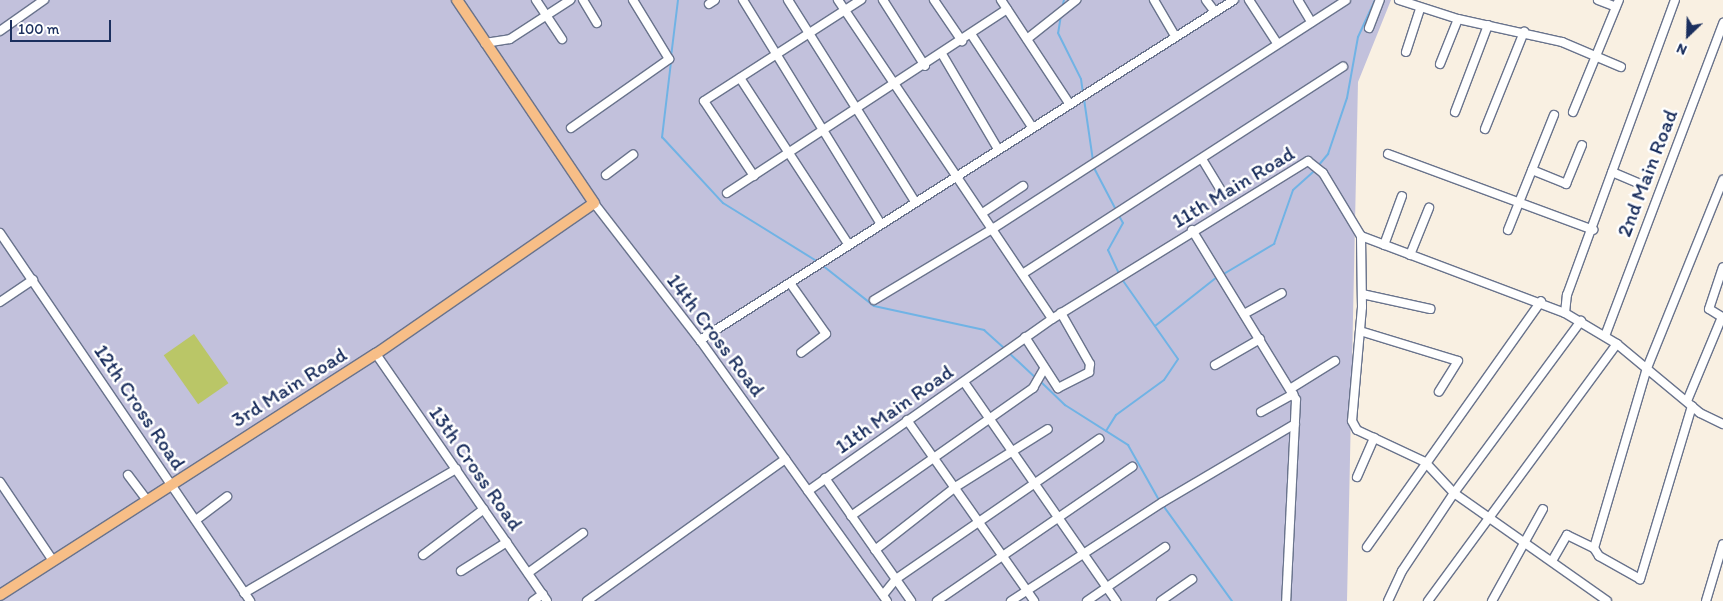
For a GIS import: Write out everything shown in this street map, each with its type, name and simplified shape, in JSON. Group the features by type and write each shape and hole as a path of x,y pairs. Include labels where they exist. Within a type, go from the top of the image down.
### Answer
{"main road":[{"path":"457,0 594,203"},
{"name":"3rd Main Road","path":"0,595 376,354 594,203"}],"street":[{"path":"0,31 44,0"},
{"path":"536,0 562,39"},
{"path":"485,43 510,39 570,0"},
{"path":"583,0 597,23"},
{"path":"571,128 669,59 633,0"},
{"path":"743,0 827,131 881,224"},
{"path":"788,0 915,202"},
{"path":"838,0 984,212 1052,319"},
{"path":"754,176 704,101 861,0"},
{"path":"884,0 925,66"},
{"path":"934,0 962,40"},
{"path":"1001,0 1069,104"},
{"path":"1154,0 1175,36"},
{"path":"1206,0 1215,12"},
{"path":"700,340 1088,91 1234,0"},
{"path":"1249,0 1277,43"},
{"path":"1298,0 1311,22"},
{"path":"874,300 994,228 1088,165 1346,0"},
{"path":"1369,28 1380,0"},
{"path":"1398,0 1420,10 1524,32 1594,54 1621,67"},
{"path":"1573,112 1596,62 1594,54 1618,3 1598,0"},
{"path":"1566,313 1568,295 1675,0"},
{"path":"1027,39 1056,12 1074,1"},
{"path":"726,193 858,111 1007,9"},
{"path":"1406,52 1420,10"},
{"path":"1440,64 1458,19"},
{"name":"2nd Main Road","path":"1605,336 1723,23"},
{"path":"1455,112 1488,25"},
{"path":"1486,129 1524,32"},
{"path":"971,34 1032,127"},
{"path":"942,54 998,149"},
{"path":"1024,273 1343,67"},
{"path":"740,78 849,245"},
{"path":"1508,230 1554,115"},
{"path":"1532,170 1566,184 1582,145"},
{"path":"1388,154 1593,230"},
{"path":"606,175 633,155"},
{"path":"1202,159 1225,197"},
{"name":"11th Main Road","path":"808,491 1025,337 1296,165 1317,167 1361,236"},
{"path":"1612,172 1643,185"},
{"path":"1594,548 1647,368 1723,180"},
{"path":"984,212 1023,186"},
{"path":"1384,246 1402,196"},
{"name":"14th Cross Road","path":"594,203 700,340 808,491"},
{"path":"1410,255 1429,208"},
{"path":"1192,230 1291,392 1295,424 1286,601"},
{"name":"12th Cross Road","path":"0,233 172,484 247,599"},
{"path":"1607,601 1454,493 1425,462 1357,430 1352,421 1362,294 1361,236 1384,246 1541,301 1566,313 1617,344 1689,404 1723,424"},
{"path":"1552,561 1567,535 1594,548 1599,556 1640,579 1689,404 1723,317 1709,309 1723,267"},
{"path":"0,302 32,280"},
{"path":"790,283 826,334 801,353"},
{"path":"1244,314 1282,293"},
{"path":"1362,294 1430,309"},
{"path":"1367,547 1425,462 1541,301"},
{"path":"1025,337 1058,388 1091,368 1061,313"},
{"path":"1388,601 1402,571 1454,493 1580,321"},
{"path":"1360,331 1458,361 1439,392"},
{"path":"1215,365 1260,340"},
{"path":"1428,601 1491,518 1617,344"},
{"name":"13th Cross Road","path":"376,354 545,598"},
{"path":"1261,412 1335,361"},
{"path":"851,516 933,454 1033,388 1044,369"},
{"path":"964,382 1116,601"},
{"path":"907,420 957,486 1034,601"},
{"path":"1010,601 1084,555 1163,502 1295,424"},
{"path":"875,550 957,486 1048,430"},
{"path":"808,491 885,598 896,580 1099,438"},
{"path":"1357,477 1374,438"},
{"path":"587,601 785,459"},
{"path":"937,601 1132,467"},
{"path":"247,599 456,469"},
{"path":"128,475 147,500"},
{"path":"825,478 910,601"},
{"path":"0,482 53,561"},
{"path":"196,520 227,498"},
{"path":"423,555 484,509"},
{"path":"1492,601 1523,541 1543,509"},
{"path":"528,573 582,533"},
{"path":"461,571 506,542"},
{"path":"1706,601 1723,544"},
{"path":"1087,601 1166,547"},
{"path":"1160,601 1192,579"},
{"path":"533,601 545,598"}],"shaded area":[{"path":"0,0 1391,0 1358,82 1347,601 0,601"}],"green space":[{"path":"194,334 228,383 198,404 164,355"}],"waterway":[{"path":"671,57 678,0"},
{"path":"1062,8 1064,0"},
{"path":"1318,166 1328,154 1347,98 1358,37 1375,0"},
{"path":"1061,15 1058,33 1081,79 1083,94"},
{"path":"671,62 662,137 723,203 818,262"},
{"path":"1084,99 1093,161"},
{"path":"1093,166 1116,210"},
{"path":"1222,275 1274,244 1293,190 1315,170"},
{"path":"1118,214 1123,223 1108,250 1119,274"},
{"path":"822,265 874,306 984,330 1005,349"},
{"path":"1155,326 1217,277"},
{"path":"1106,431 1116,415 1164,380 1178,359 1121,278"},
{"path":"1008,352 1036,378"},
{"path":"1040,381 1065,405 1128,445 1159,500"},
{"path":"1162,504 1232,601"}]}
